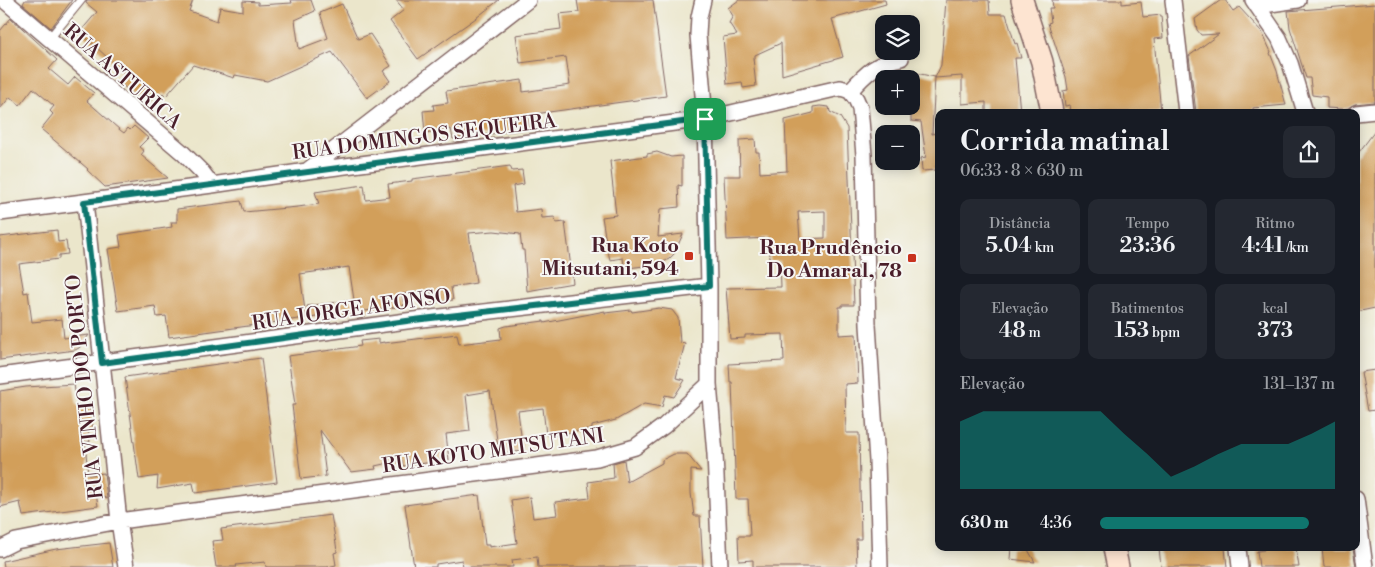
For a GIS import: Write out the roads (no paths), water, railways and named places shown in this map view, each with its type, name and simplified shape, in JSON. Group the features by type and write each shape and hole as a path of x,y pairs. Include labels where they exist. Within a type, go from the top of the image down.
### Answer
{"main road":[{"path":"1022,0 1042,62 1051,109"},
{"path":"1115,551 1118,567"}],"street":[{"name":"RUA ASTURICA","path":"4,0 183,153 212,185"},
{"path":"307,171 528,0"},
{"path":"703,0 699,17 698,35 705,119 709,384 715,454 720,567"},
{"path":"1173,0 1186,109"},
{"path":"1255,3 1298,0"},
{"path":"1255,3 1279,38 1290,63 1304,109"},
{"path":"880,567 877,461 868,325 864,155 860,108 850,91 871,69 892,60"},
{"name":"RUA DOMINGOS SEQUEIRA","path":"0,213 705,119 834,89 841,88 850,91"},
{"path":"1360,113 1375,111"},
{"name":"RUA VINHO DO PORTO","path":"84,202 119,521 126,567"},
{"name":"RUA JORGE AFONSO","path":"0,376 414,320 709,286"},
{"name":"RUA KOTO MITSUTANI","path":"0,549 16,541 119,521 597,458 635,447 664,426 709,384"},
{"path":"1360,529 1365,567"},
{"path":"1238,551 1240,567"}],"lane":[{"path":"49,39 82,0"}],"place":[{"name":"Rua Koto Mitsutani, 594","path":"689,256"},
{"name":"Rua Prudêncio Do Amaral, 78","path":"912,258"}]}
